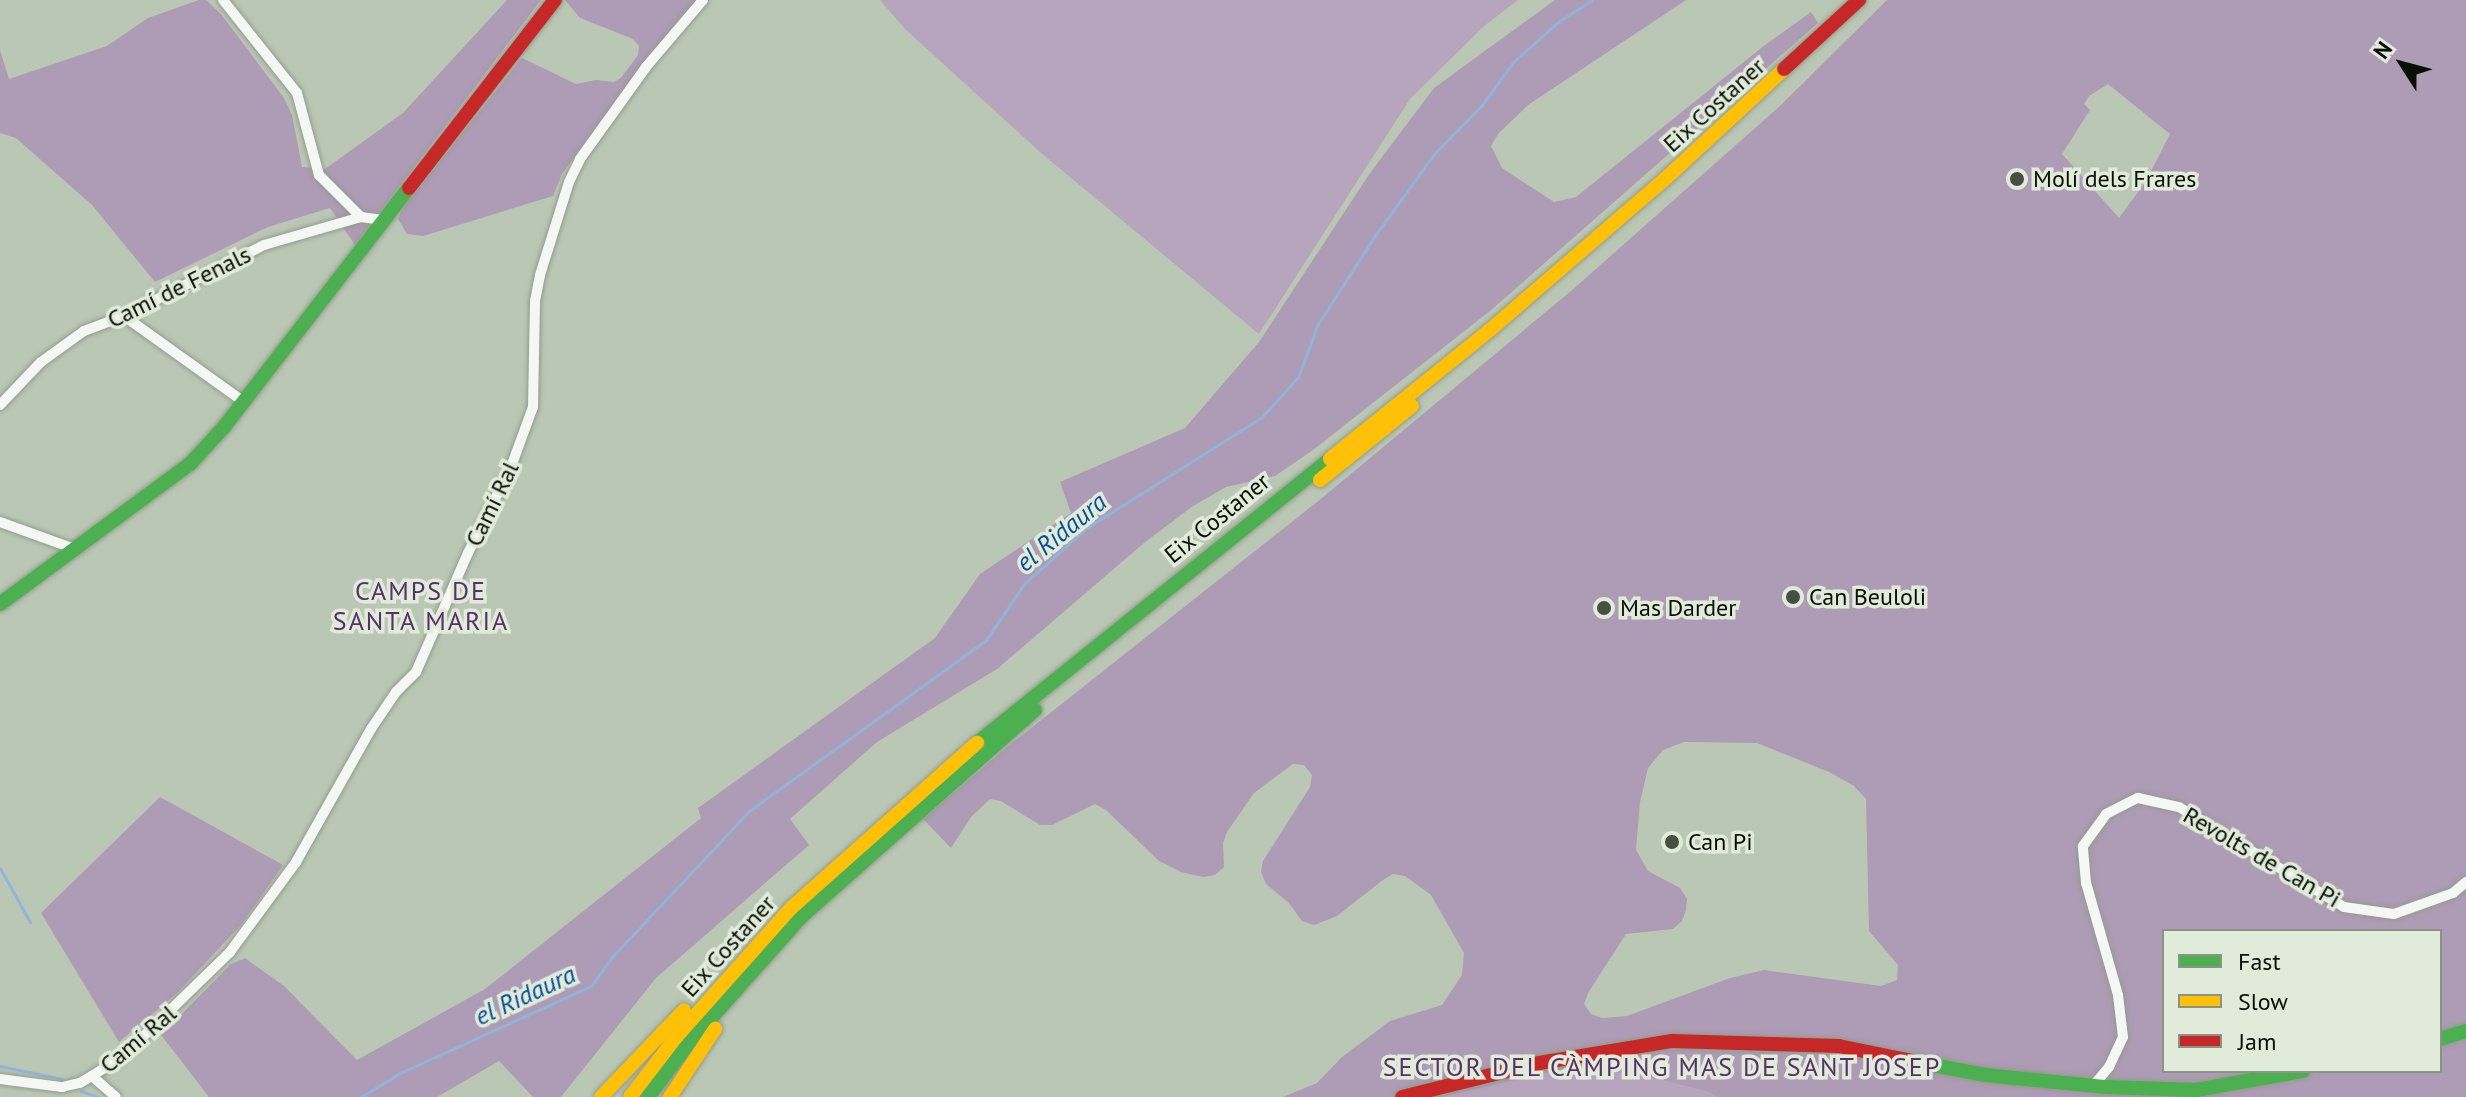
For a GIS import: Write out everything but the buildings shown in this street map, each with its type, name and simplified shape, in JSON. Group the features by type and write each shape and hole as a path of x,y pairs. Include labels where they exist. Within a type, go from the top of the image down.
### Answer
{"main road":[{"path":"0,604 190,464 244,402 555,0"},
{"name":"Eix Costaner","path":"630,1097 677,1036 771,939 956,759 1559,272 1740,112 1859,0"},
{"name":"Eix Costaner","path":"648,1097 771,939 1099,656 1386,427 1672,188 1872,0"},
{"path":"601,1097 731,961 771,939"},
{"path":"670,1097 771,939"},
{"path":"2442,1038 2466,1031"},
{"path":"1402,1097 1515,1068 1617,1047 1720,1040 1839,1046 1985,1075 2103,1090 2196,1090 2292,1073"}],"street":[{"path":"223,0 297,93 319,175 361,217"},
{"name":"Camí Ral","path":"93,1077 149,1035 249,929 296,862 371,729 396,692 416,672 525,433 535,386 535,301 549,241 569,182 580,159 646,67 703,0"},
{"name":"Camí de Fenals","path":"1,400 62,346 84,331 124,316 264,245 361,217 383,220"},
{"path":"124,316 244,402"},
{"path":"0,522 75,549"},
{"name":"Revolts de Can Pi","path":"2103,1090 2109,1067 2123,1037 2118,995 2086,883 2083,846 2106,814 2138,798 2179,807 2344,907 2394,914 2453,893 2466,882"},
{"path":"0,1079 62,1087 93,1077 116,1097"}],"shaded area":[{"path":"206,0 221,14 284,98 292,115 302,167 325,169 403,113 507,0 541,0 355,245 330,208 268,227 155,282 92,205 16,138 0,133 0,50 9,79 107,46 148,18"},
{"path":"565,0 699,0 621,94 562,174 553,196 423,236 407,234 398,219 403,208 522,58 576,84 596,80 614,82 621,78 638,55 639,46 633,39 580,18"},
{"path":"880,0 1518,0 1483,27 1410,99 1259,334 1041,153 905,29"},
{"path":"1555,0 1686,0 1528,105 1498,134 1491,146 1502,168 1554,202 1576,197 1765,45 1811,12 1818,23 1490,311 1313,450 1275,476 1226,487 1193,506 1144,543 997,669 877,742 790,819 809,845 656,978 561,1097 533,1097 499,1061 437,1097 209,1097 161,1035 231,964 245,958 284,986 357,1060 485,989 701,818 698,808 935,638 980,574 1071,513 1060,482 1185,428 1259,342 1370,173 1434,88"},
{"path":"1887,0 2466,0 2466,1097 1715,1097 1709,1092 1649,1077 1572,1067 1443,1097 1283,1097 1317,1083 1342,1057 1390,1021 1442,1005 1462,975 1464,953 1431,895 1405,876 1393,874 1337,916 1314,925 1302,921 1288,902 1266,884 1261,872 1263,861 1310,787 1312,775 1304,765 1293,764 1254,793 1227,832 1223,843 1224,867 1215,875 1203,877 1181,872 1159,861 1106,810 1095,804 1052,825 1040,825 1001,801 990,799 971,817 951,848 923,819 1007,747 1317,502 1571,291 1780,106","holes":["2108,84 2170,134 2146,181 2119,218 2062,154 2090,110 2084,104 2089,96","1684,742 1757,743 1829,772 1854,786 1866,799 1869,931 1898,965 1897,980 1881,986 1764,970 1730,978 1627,1016 1602,1018 1591,1014 1584,1004 1588,993 1626,934 1673,929 1682,921 1686,910 1687,899 1680,888 1648,871 1636,850 1640,802 1648,768 1663,750"]},
{"path":"160,797 283,865 240,926 177,993 119,1042 41,913"},
{"path":"1572,1067 1649,1077 1709,1092 1715,1097 1443,1097"}],"waterway":[{"name":"el Ridaura","path":"361,1097 400,1073 591,986 612,957 749,811 986,640 1024,584 1085,529 1262,417 1298,377 1318,324 1374,237 1434,154 1482,105 1513,62 1558,22 1592,0"},
{"path":"0,868 30,922"},
{"path":"0,1066 62,1079"},
{"path":"81,1091 98,1097"}],"traffic: fast":[{"path":"0,604 190,464 224,427 409,188"},
{"path":"977,743 1330,459"},
{"path":"648,1097 687,1045 802,916 1035,710"},
{"path":"2442,1038 2466,1031"},
{"path":"1922,1063 1985,1075 2106,1087 2196,1090 2292,1073"}],"traffic: slow":[{"path":"1330,459 1490,330 1665,179 1784,69"},
{"path":"1320,480 1412,406"},
{"path":"630,1097 677,1036 791,908 977,743"},
{"path":"601,1097 684,1010"},
{"path":"670,1097 715,1029"}],"traffic: jam":[{"path":"409,188 555,0"},
{"path":"1784,69 1859,0"},
{"path":"1402,1097 1539,1063 1672,1041 1839,1046 1922,1063"}],"place":[{"name":"Molí dels Frares","path":"2017,179"},
{"name":"Can Beuloli","path":"1793,597"},
{"name":"Mas Darder","path":"1604,608"},
{"name":"Can Pi","path":"1672,842"}],"district":[{"name":"CAMPS DE SANTA MARIA","path":"421,606"},
{"name":"SECTOR DEL CÀMPING MAS DE SANT JOSEP","path":"1662,1067"}]}
